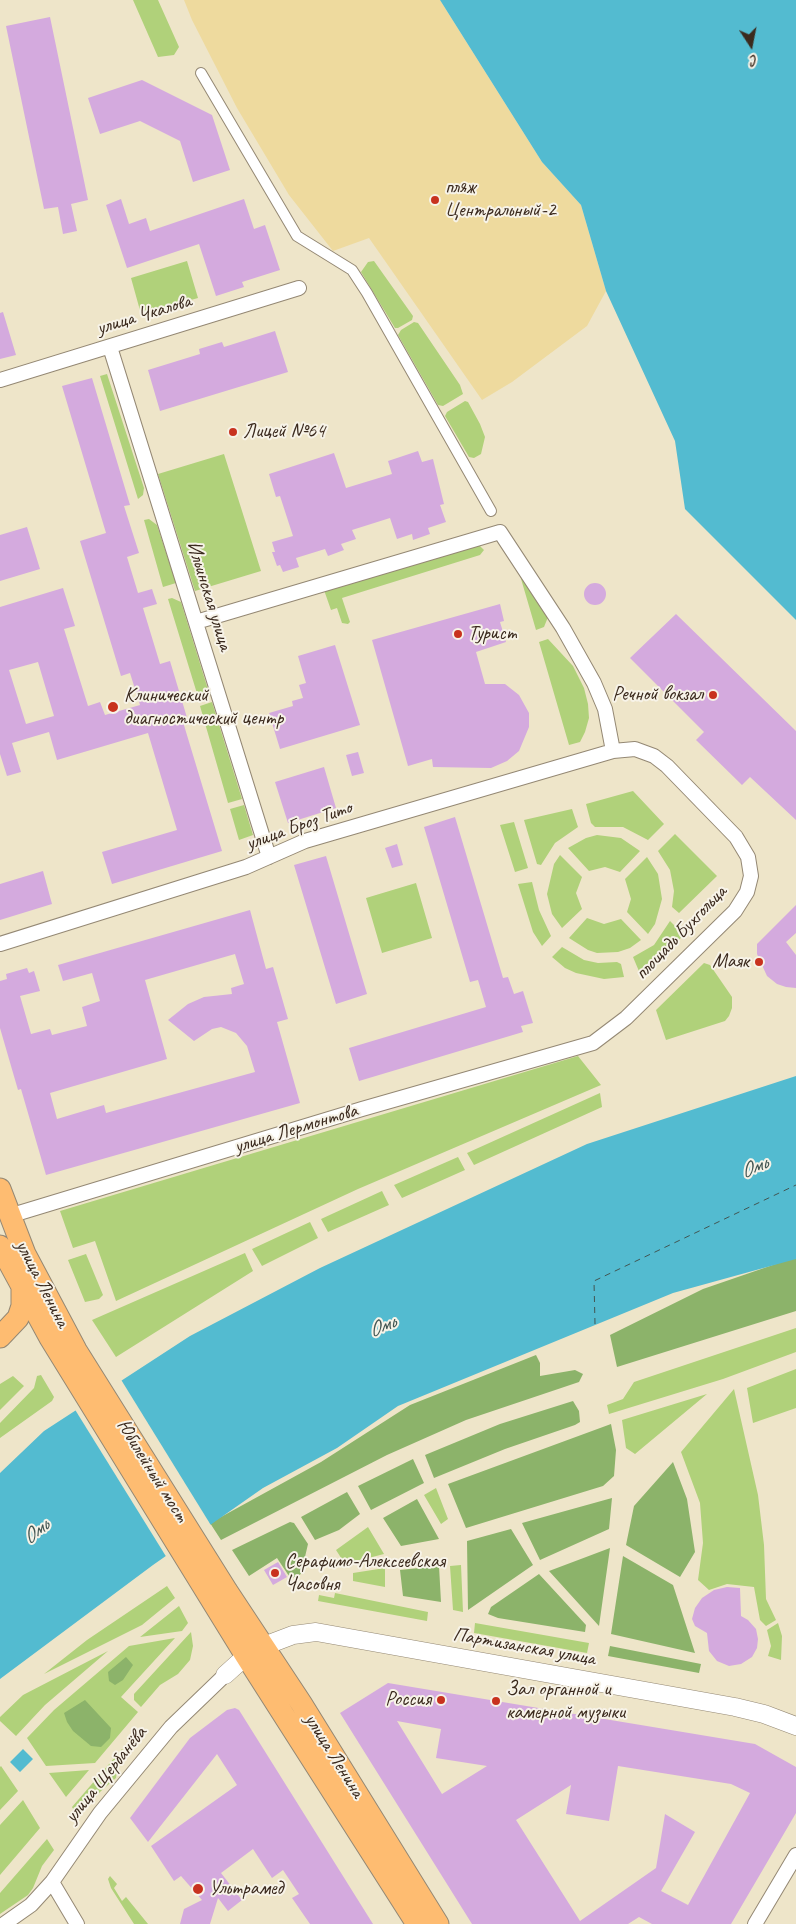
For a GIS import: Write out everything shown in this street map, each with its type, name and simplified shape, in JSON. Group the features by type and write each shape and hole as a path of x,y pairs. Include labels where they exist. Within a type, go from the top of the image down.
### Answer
{"main road":[{"name":"улица Ленина","path":"0,1189 4,1217 36,1278 70,1354"},
{"name":"улица Ленина","path":"0,1246 22,1290 50,1338 70,1354"},
{"path":"0,1274 22,1290 21,1312 1,1336"},
{"path":"1,1336 29,1329 50,1338"},
{"name":"Юбилейный мост","path":"70,1354 219,1596"},
{"name":"улица Ленина","path":"219,1596 438,1924"},
{"name":"улица Ленина","path":"255,1651 417,1924"}],"street":[{"path":"201,74 297,236 352,270 367,293 490,510"},
{"name":"улица Чкалова","path":"0,380 299,288"},
{"name":"Ильинская улица","path":"110,347 269,857"},
{"path":"196,622 500,532 563,628 594,683 605,709 613,752"},
{"name":"площадь Бухгольца","path":"592,1043 626,1018 735,911 747,892 751,876 748,857 736,837 667,766 654,756 635,749 613,752"},
{"name":"улица Броз Тито","path":"0,944 246,867 305,841 613,752"},
{"name":"улица Лермонтова","path":"4,1217 592,1043"},
{"name":"Партизанская улица","path":"255,1651 293,1635 316,1632 342,1635 735,1707 764,1714 796,1726"},
{"name":"улица Щербанёва","path":"4,1924 31,1905 52,1882 100,1812 165,1734 226,1675 255,1651"},
{"path":"755,1924 796,1855"},
{"path":"52,1882 76,1924"}],"green space":[{"path":"133,0 158,0 179,47 174,55 158,57"},
{"path":"187,261 198,298 141,314 131,278"},
{"path":"374,261 413,316 412,320 398,328 395,328 361,272 368,262"},
{"path":"414,322 418,323 460,385 463,394 443,406 438,405 398,335 401,330"},
{"path":"107,374 144,488 143,495 138,499 100,376"},
{"path":"465,401 468,402 485,437 481,454 474,458 469,457 445,416 447,412"},
{"path":"224,454 261,571 195,591 158,474"},
{"path":"149,519 157,525 176,583 163,587 144,520"},
{"path":"479,545 484,550 480,555 342,598 350,622 348,624 342,623 337,608 331,610 324,590"},
{"path":"519,572 548,617 544,627 536,630"},
{"path":"172,598 181,602 210,696 199,700 168,599"},
{"path":"548,639 573,666 584,688 588,704 589,718 585,732 580,742 569,745 539,642"},
{"path":"212,702 242,799 228,803 200,706"},
{"path":"633,791 664,824 648,840 623,827 595,827 591,823 586,804"},
{"path":"244,805 253,835 239,840 230,809"},
{"path":"572,809 578,827 555,843 541,865 537,864 524,820"},
{"path":"514,822 528,868 515,872 500,825"},
{"path":"675,834 717,876 679,913 672,907 674,891 670,870 658,851"},
{"path":"597,835 621,838 640,851 620,872 605,867 589,871 568,848 586,838"},
{"path":"560,855 582,877 576,893 582,909 562,928 552,914 547,894 554,864"},
{"path":"647,857 658,874 662,899 655,924 648,934 627,912 631,899 625,879"},
{"path":"532,882 539,910 551,936 542,946 533,932 518,884"},
{"path":"416,883 432,938 382,953 366,898"},
{"path":"587,918 604,924 621,919 641,940 630,948 618,952 597,953 588,950 569,938"},
{"path":"670,921 684,935 641,976 633,957 654,945"},
{"path":"562,947 584,960 598,963 617,962 621,964 624,977 604,979 576,973 565,968 552,957"},
{"path":"704,963 710,965 732,997 732,1008 729,1016 725,1021 666,1040 656,1010"},
{"path":"578,1056 601,1085 358,1189 116,1301 95,1241 73,1248 60,1211"},
{"path":"600,1093 602,1107 474,1165 467,1153"},
{"path":"458,1157 465,1170 402,1198 394,1185"},
{"path":"382,1191 389,1205 328,1232 321,1219"},
{"path":"310,1222 318,1238 262,1266 252,1249"},
{"path":"245,1253 253,1271 116,1357 92,1320"},
{"path":"86,1254 103,1295 99,1299 85,1302 68,1260"},
{"path":"796,1257 796,1311 617,1367 610,1335 703,1289"},
{"path":"796,1328 796,1352 723,1379 609,1414 607,1405 623,1399 634,1382"},
{"path":"536,1355 540,1363 540,1376 575,1370 583,1374 579,1382 466,1420 387,1455 221,1540 210,1523 321,1462 410,1405"},
{"path":"796,1369 796,1408 753,1423 747,1388"},
{"path":"41,1375 54,1397 52,1401 0,1438 0,1423 34,1388 37,1376"},
{"path":"13,1376 24,1386 0,1410 0,1384"},
{"path":"734,1389 758,1495 764,1545 766,1599 776,1620 766,1626 760,1620 754,1587 727,1584 709,1590 698,1580 703,1543 700,1503 681,1452"},
{"path":"707,1394 635,1454 626,1448 622,1420"},
{"path":"573,1401 579,1411 580,1422 575,1425 505,1449 434,1478 425,1455 500,1424"},
{"path":"611,1424 616,1450 614,1476 603,1486 466,1528 448,1484"},
{"path":"413,1459 424,1483 371,1510 358,1486"},
{"path":"673,1462 687,1499 695,1552 680,1577 626,1545 634,1506"},
{"path":"436,1488 448,1519 441,1524 424,1495"},
{"path":"347,1492 360,1514 339,1530 315,1540 301,1517"},
{"path":"612,1498 609,1529 540,1560 522,1523"},
{"path":"417,1499 439,1539 401,1546 383,1518"},
{"path":"290,1522 294,1523 308,1544 301,1574 291,1579 277,1558 249,1576 232,1550"},
{"path":"368,1527 384,1554 345,1564 336,1550"},
{"path":"511,1529 533,1565 468,1610 467,1541"},
{"path":"610,1548 599,1626 549,1571"},
{"path":"623,1556 673,1585 695,1653 611,1634"},
{"path":"461,1565 463,1612 453,1610 450,1566"},
{"path":"439,1566 441,1602 403,1596 400,1570"},
{"path":"385,1568 385,1587 353,1581 353,1573"},
{"path":"539,1574 586,1625 585,1632 498,1618 488,1614 491,1607"},
{"path":"167,1586 175,1598 142,1625 44,1674 87,1640"},
{"path":"335,1593 428,1612 427,1621 318,1601 319,1595 334,1598"},
{"path":"179,1606 188,1623 182,1631 140,1637"},
{"path":"475,1623 589,1643 587,1653 474,1633"},
{"path":"778,1623 782,1636 781,1660 768,1656 771,1646 767,1630"},
{"path":"191,1632 193,1646 190,1660 178,1674 160,1685 141,1707 134,1700 134,1694"},
{"path":"175,1638 121,1697 138,1712 95,1763 46,1766 27,1738 54,1710 129,1646"},
{"path":"610,1646 701,1664 699,1673 608,1656"},
{"path":"108,1651 45,1705 16,1736 0,1721 0,1717 23,1695"},
{"path":"126,1657 133,1665 123,1680 115,1685 109,1681 108,1672"},
{"path":"85,1700 111,1728 110,1738 101,1747 91,1746 73,1731 67,1722 64,1713"},
{"path":"122,1749 125,1753 118,1762 116,1778 101,1791 78,1817 72,1807"},
{"path":"0,1767 18,1791 0,1810"},
{"path":"89,1770 66,1797 49,1773"},
{"path":"23,1800 40,1828 0,1875 0,1825"},
{"path":"47,1839 54,1850 42,1866 33,1888 28,1895 0,1914 0,1893"},
{"path":"110,1876 117,1884 114,1888 122,1901 126,1897 148,1924 134,1924 111,1888 108,1879"}],"sand":[{"name":"пляж Центральный-2","path":"184,0 440,0 542,162 581,205 606,291 587,326 512,382 482,400 369,238 333,251 289,195 237,108 192,20"}],"water":[{"path":"440,0 796,0 796,620 685,509 675,441 606,291 581,205 542,162"},
{"name":"Омь","path":"796,1076 796,1259 673,1293 398,1406 337,1448 263,1488 153,1565 0,1679 0,1473 44,1431 190,1336 320,1268 587,1144"},
{"path":"23,1749 33,1759 20,1772 10,1762"}],"pier":[{"path":"120,1378 212,1527 167,1558 74,1408"}],"building":[{"path":"50,17 88,200 71,204 77,231 63,234 58,207 44,209 6,26"},
{"path":"142,80 212,115 230,170 193,182 180,141 140,121 100,134 88,98"},
{"path":"121,199 129,224 146,218 150,231 244,199 254,229 265,225 280,270 242,282 244,287 216,296 199,244 127,268 106,205"},
{"path":"3,312 16,355 0,359 0,313"},
{"path":"275,331 288,372 160,411 148,370 200,354 199,349 222,342 224,347"},
{"path":"92,378 130,505 124,506 139,553 127,557 138,593 152,589 157,604 143,608 160,664 170,661 188,721 183,722 222,851 112,884 102,852 177,830 148,733 57,760 49,732 12,743 21,772 7,776 0,754 0,607 63,588 75,626 64,629 88,706 100,702 105,715 140,705 130,673 121,676 80,541 106,533 62,386","holes":["38,662 54,716 26,724 9,670"]},
{"path":"418,451 422,462 433,459 444,504 440,505 446,522 428,528 430,534 413,540 412,534 397,539 390,518 352,530 356,539 341,544 344,550 328,556 325,549 296,558 299,567 283,572 280,565 277,566 272,552 275,552 272,542 293,536 280,496 276,497 269,474 334,453 346,488 392,474 388,461"},
{"path":"27,527 40,569 0,581 0,535"},
{"path":"595,583 603,586 606,594 603,602 595,605 587,602 584,594 587,586"},
{"path":"500,604 504,621 500,622 506,642 476,652 485,684 505,684 519,695 529,713 529,727 519,751 507,761 491,768 433,767 432,759 408,766 372,640"},
{"name":"Речной вокзал","path":"676,614 796,731 796,820 750,777 742,785 696,740 704,732 630,658"},
{"path":"335,645 360,725 280,749 269,713 293,706 292,701 303,698 299,685 306,683 298,656"},
{"path":"358,752 364,773 352,776 346,755"},
{"path":"324,767 336,808 288,823 275,782"},
{"path":"455,817 503,978 508,977 514,994 523,991 533,1023 521,1026 523,1032 359,1081 349,1048 486,1007 478,980 470,982 424,827"},
{"path":"397,844 403,865 392,868 385,848"},
{"path":"326,856 367,994 336,1004 294,865"},
{"path":"43,871 52,904 0,920 0,884"},
{"path":"796,905 796,933 786,942 796,955 796,988 777,984 767,976 757,954 757,944"},
{"path":"250,910 266,969 273,967 288,1019 277,1022 300,1103 46,1175 21,1089 18,1090 0,1028 0,981 7,979 6,974 27,968 29,973 34,971 40,991 20,996 31,1034 50,1029 52,1035 87,1026 82,1007 100,1001 92,973 63,981 58,965","holes":["235,954 244,984 231,988 232,994 204,997 188,1004 168,1020 194,1041 212,1029 221,1027 236,1033 247,1046 255,1072 106,1113 104,1105 57,1119 50,1093 167,1059 145,980"]},
{"name":"Серафимо-Алексеевская Часовня","path":"278,1562 287,1577 273,1585 264,1570"},
{"path":"727,1587 740,1588 741,1616 748,1620 756,1629 758,1639 757,1648 752,1657 741,1664 729,1666 717,1661 709,1651 707,1633 695,1626 692,1619 695,1608 702,1598 714,1590"},
{"path":"388,1683 755,1744 796,1767 796,1813 731,1924 652,1924 639,1917 628,1924 472,1924 340,1713","holes":["397,1721 441,1729 436,1758 487,1766 442,1794","618,1766 731,1784 750,1793 688,1905 661,1891 695,1832 665,1814 656,1868 580,1921 516,1820 571,1785 566,1814 609,1821"]},
{"path":"235,1708 239,1710 373,1924 310,1924 292,1898 299,1894 283,1870 272,1878 253,1849 221,1873 242,1900 228,1911 218,1898 210,1924 180,1924 184,1909 202,1900 181,1876 174,1881 151,1846 237,1785 217,1754 148,1842 130,1818 190,1738 227,1710"}],"ferry route":[{"path":"595,1324 594,1281 796,1185"}],"place":[{"name":"пляж Центральный-2","path":"435,200"},
{"name":"Лицей №64","path":"233,432"},
{"name":"Турист","path":"458,634"},
{"name":"Речной вокзал","path":"713,695"},
{"name":"Клинический диагностический центр","path":"113,707"},
{"name":"Маяк","path":"759,962"},
{"name":"Серафимо-Алексеевская Часовня","path":"275,1573"},
{"name":"Россия","path":"441,1700"},
{"name":"Зал органной и камерной музыки","path":"496,1701"},
{"name":"Ультрамед","path":"198,1889"}]}
